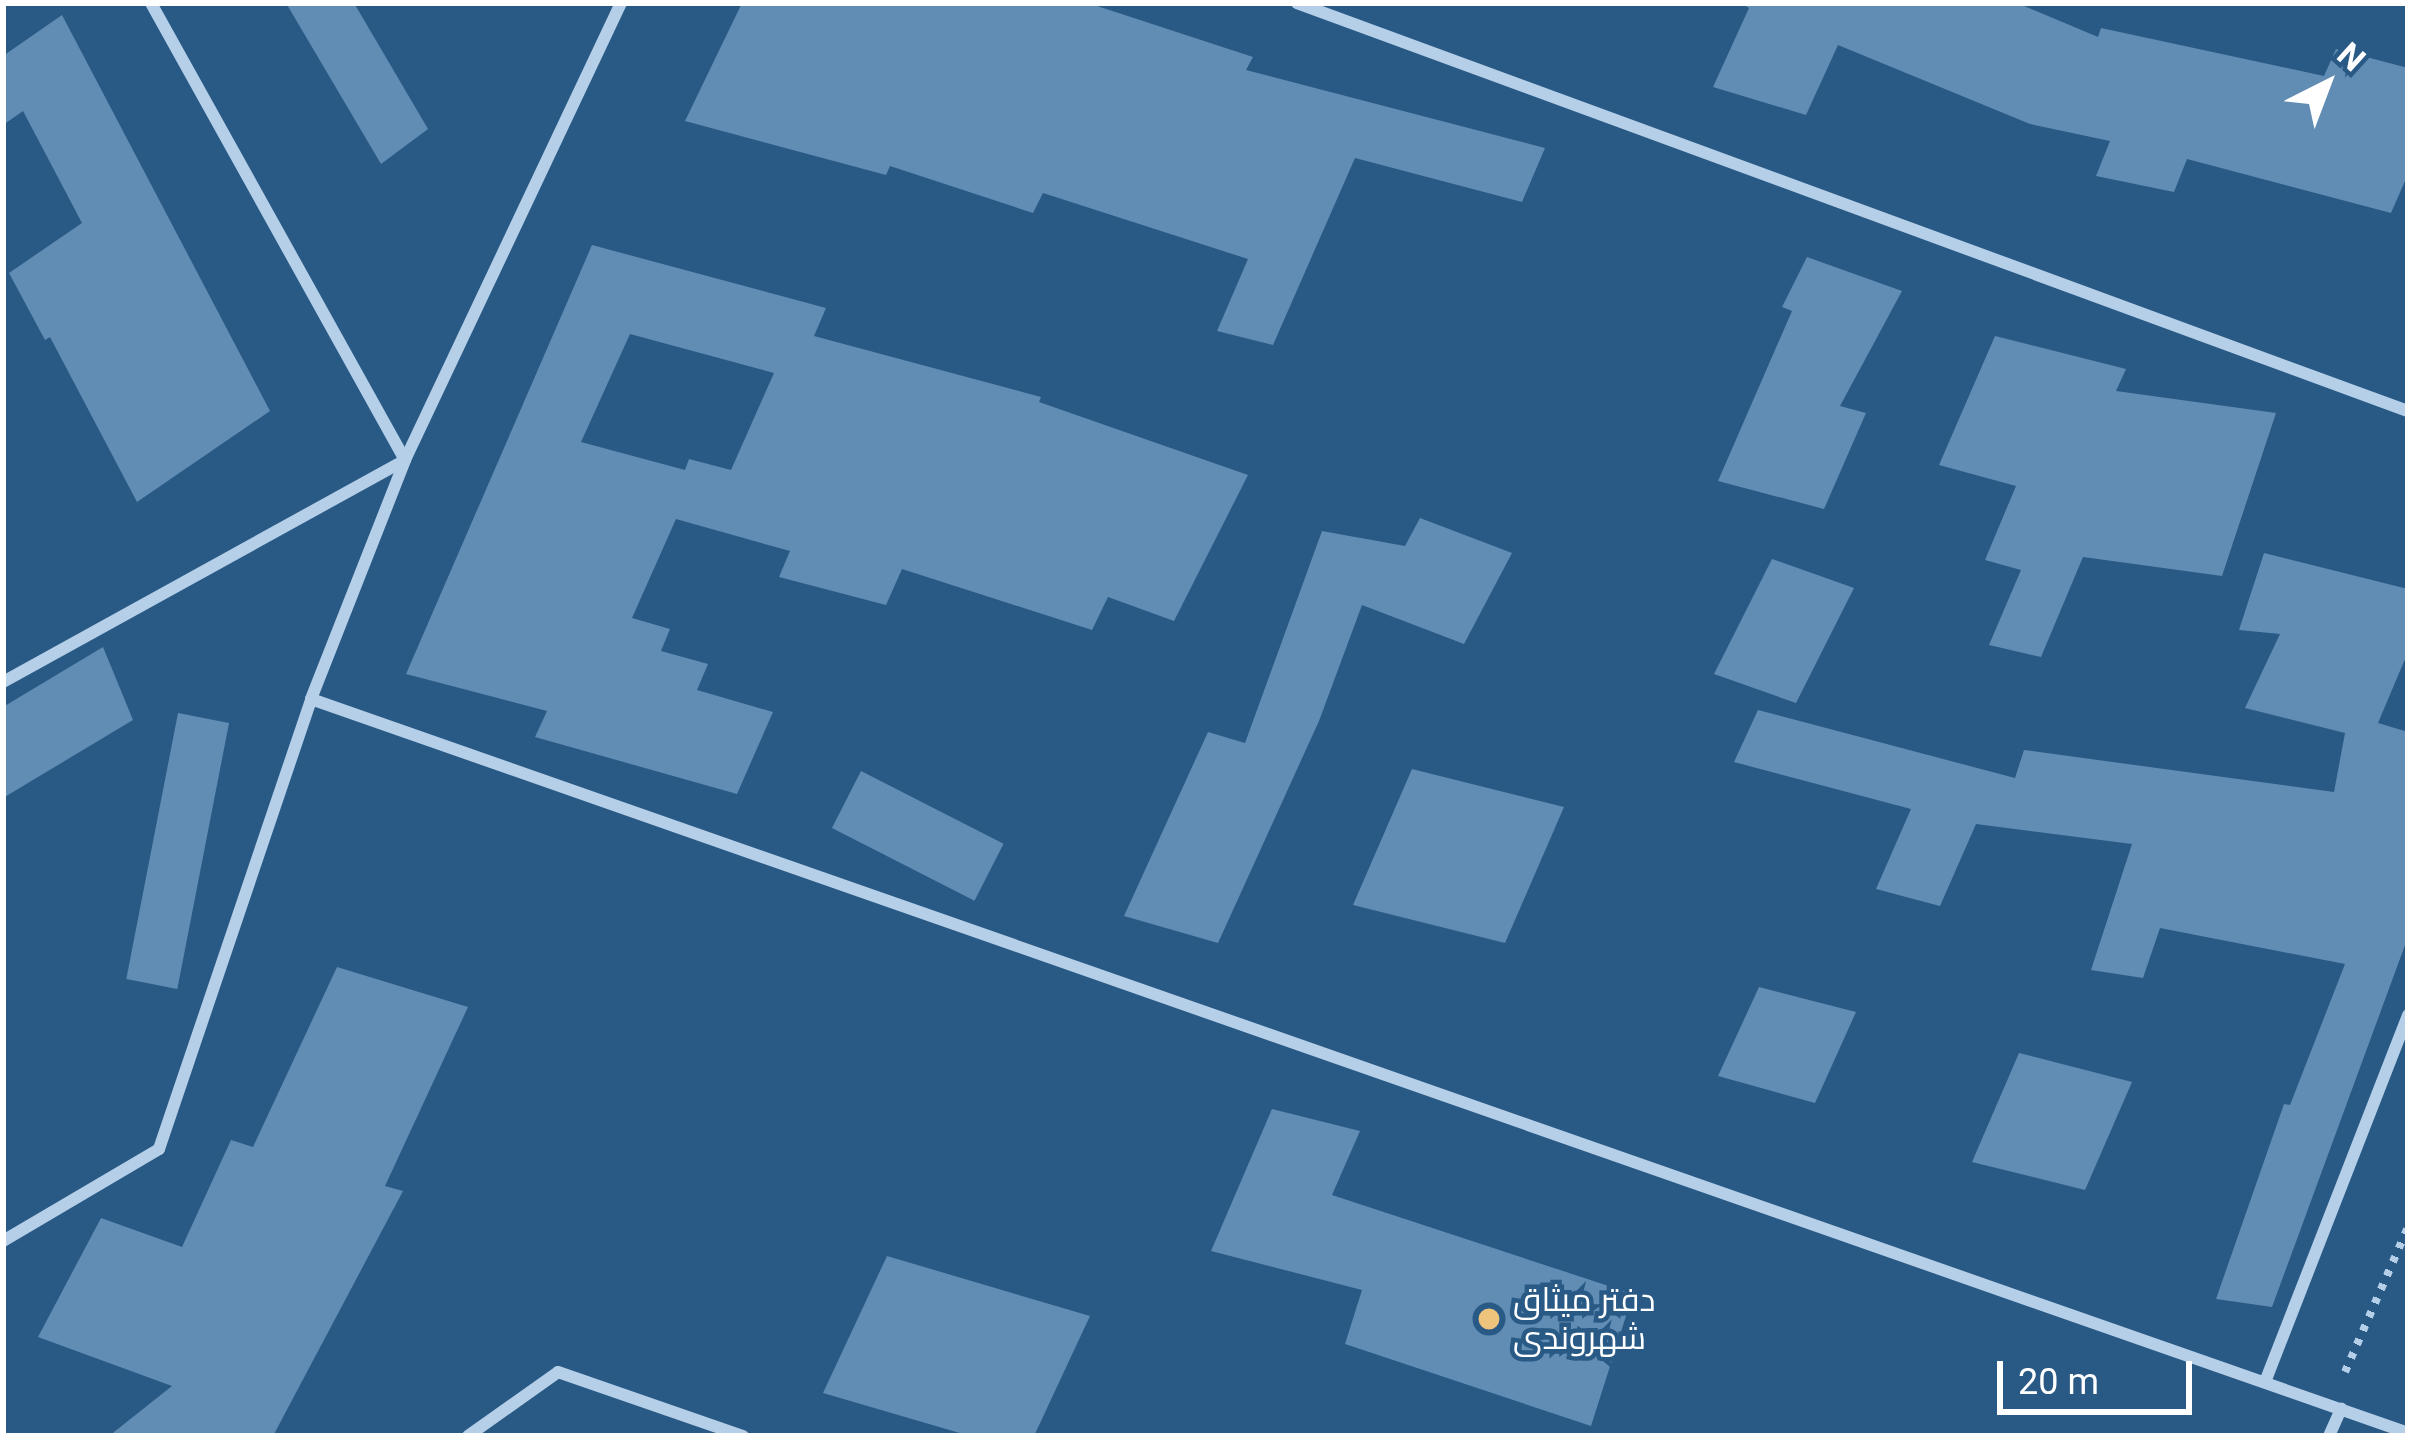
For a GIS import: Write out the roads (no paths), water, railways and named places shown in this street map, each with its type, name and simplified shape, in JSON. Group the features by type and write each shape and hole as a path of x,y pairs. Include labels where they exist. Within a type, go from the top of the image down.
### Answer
{"street":[{"path":"151,3 405,460"},
{"path":"3,1241 159,1149 311,699 405,460 621,3"},
{"path":"1298,3 2408,411"},
{"path":"3,682 405,460"},
{"path":"311,699 2408,1433"},
{"path":"2265,1382 2408,1015"},
{"path":"468,1436 557,1372 743,1436"},
{"path":"2329,1436 2334,1407"}],"place":[{"name":"دفتر میثاق شهروندی","path":"1489,1319"}]}
